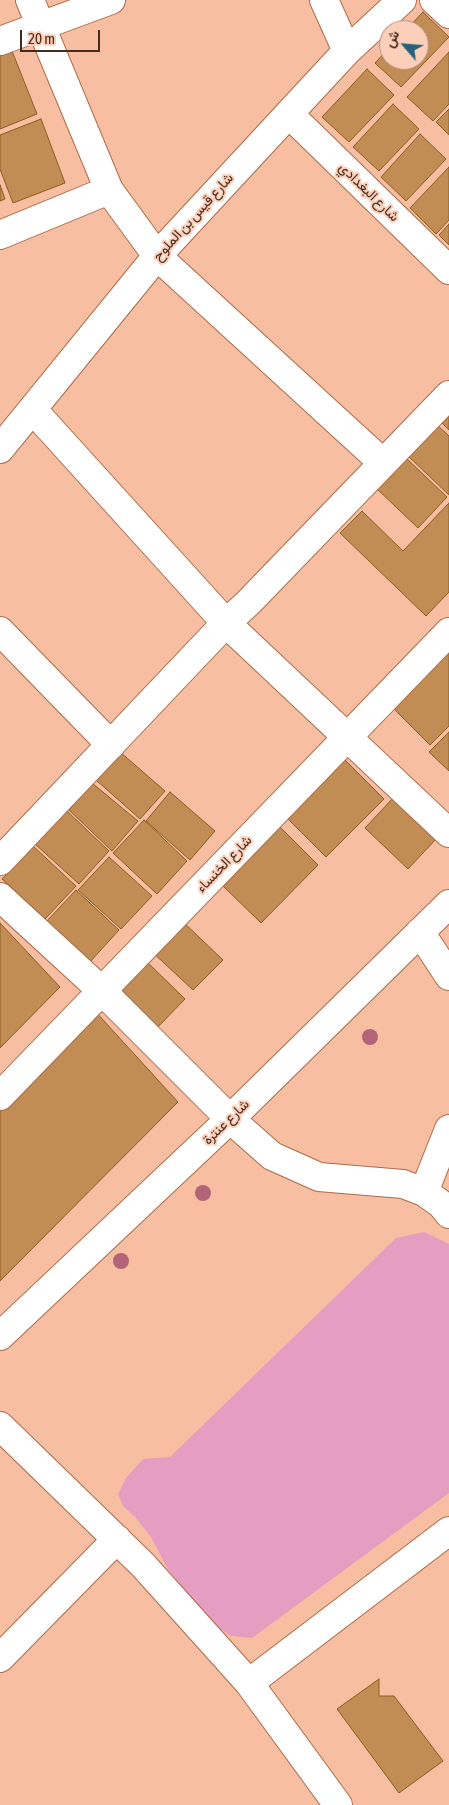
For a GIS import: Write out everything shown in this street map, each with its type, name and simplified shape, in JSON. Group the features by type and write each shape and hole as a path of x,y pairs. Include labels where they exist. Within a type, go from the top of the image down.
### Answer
{"street":[{"path":"30,0 109,190 157,256 383,463"},
{"path":"0,41 111,0"},
{"path":"324,0 347,51"},
{"name":"شارع قيس بن الملوح","path":"0,449 157,256 347,51 402,0"},
{"path":"434,0 449,14"},
{"name":"شارع البغدادي","path":"289,114 449,270"},
{"path":"0,235 109,190"},
{"path":"0,861 226,623 248,603 449,395"},
{"path":"32,410 226,623 449,832"},
{"path":"0,631 111,745"},
{"name":"شارع الخنساء","path":"0,1096 449,632"},
{"path":"0,897 101,990 230,1119 272,1156 319,1176 403,1184 424,1192 441,1204 449,1214"},
{"name":"شارع عنترة","path":"0,1336 230,1119 449,904"},
{"path":"420,932 449,976"},
{"path":"424,1192 449,1129"},
{"path":"0,1426 143,1565 249,1683 338,1805"},
{"path":"249,1683 449,1532"},
{"path":"0,1658 117,1539"}],"shaded area":[{"path":"424,1232 449,1244 449,1493 252,1638 231,1636 210,1622 168,1569 151,1537 135,1517 123,1506 118,1494 126,1478 143,1459 170,1457 396,1238"}],"building":[{"path":"423,12 449,37 429,58 429,20 415,20"},
{"path":"12,51 37,114 0,129 0,56"},
{"path":"449,52 449,104 433,121 407,97"},
{"path":"379,59 379,67 375,63"},
{"path":"367,69 394,95 349,142 322,117"},
{"path":"383,70 417,70 401,87"},
{"path":"393,104 419,129 379,171 353,147"},
{"path":"449,109 449,135 436,122"},
{"path":"41,119 65,183 13,203 0,169 0,135"},
{"path":"420,134 446,159 406,201 381,177"},
{"path":"449,167 449,220 436,234 410,208"},
{"path":"0,185 5,199 0,201"},
{"path":"449,224 449,245 439,235"},
{"path":"449,413 449,430 441,422"},
{"path":"436,424 449,436 449,495 407,455"},
{"path":"404,456 447,497 418,528 375,487"},
{"path":"449,503 449,592 426,616 340,533 362,511 403,551"},
{"path":"449,649 449,726 430,745 391,706"},
{"path":"449,732 449,771 429,752"},
{"path":"120,752 165,791 140,819 96,780"},
{"path":"345,760 384,799 326,857 287,818"},
{"path":"92,783 138,821 112,851 69,810"},
{"path":"170,792 215,831 190,860 146,821"},
{"path":"394,797 437,838 408,869 365,828"},
{"path":"66,810 109,851 79,884 35,844"},
{"path":"144,820 187,861 157,894 113,853"},
{"path":"279,826 318,865 261,923 221,884"},
{"path":"33,846 76,886 45,919 2,879"},
{"path":"109,857 152,896 121,929 78,890"},
{"path":"76,890 119,930 89,963 45,923"},
{"path":"180,919 223,960 193,990 150,950"},
{"path":"0,923 60,987 0,1048"},
{"path":"142,957 185,999 155,1030 112,988"},
{"path":"94,1010 178,1102 0,1281 0,1109"},
{"path":"379,1679 379,1696 394,1696 443,1761 399,1793 337,1709"}]}
